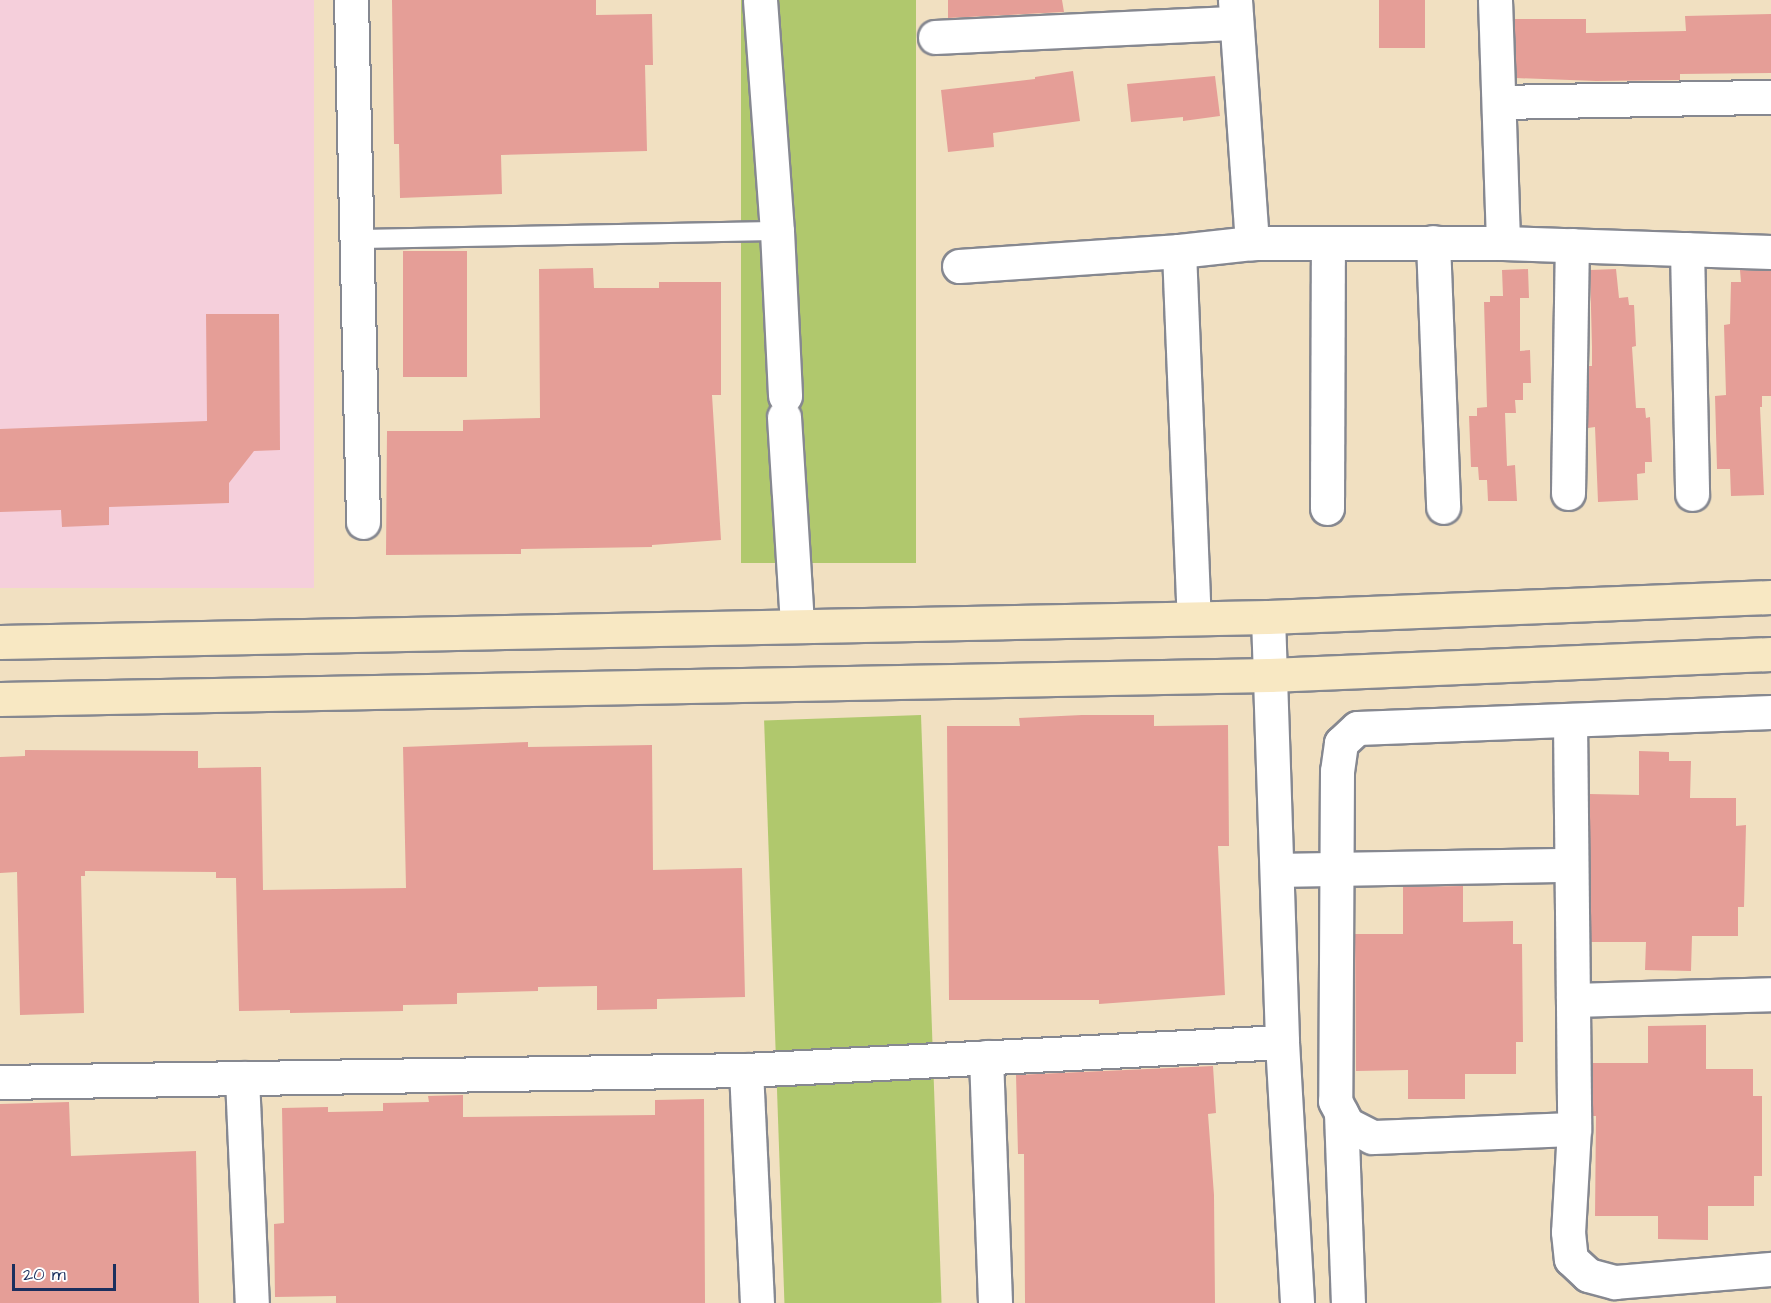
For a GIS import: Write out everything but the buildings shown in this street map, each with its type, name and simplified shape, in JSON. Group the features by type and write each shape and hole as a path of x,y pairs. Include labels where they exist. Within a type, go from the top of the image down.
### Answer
{"street":[{"path":"351,0 363,522"},
{"path":"760,0 777,231 784,406 797,625"},
{"path":"1495,0 1503,243"},
{"path":"935,37 1236,12 1252,243"},
{"path":"1499,102 1771,97"},
{"path":"1433,242 1443,507"},
{"path":"959,266 1179,251 1252,243 1503,243 1771,252"},
{"path":"1327,508 1328,243"},
{"path":"1568,493 1572,245"},
{"path":"1687,249 1692,494"},
{"path":"1179,251 1194,618"},
{"path":"0,642 1268,617 1771,597"},
{"path":"1268,617 1282,1042 1297,1303"},
{"path":"0,699 1270,675 1771,654"},
{"path":"1574,1129 1372,1137 1347,1124 1335,1101 1337,771 1341,743 1357,728 1771,712"},
{"path":"1570,720 1574,1129 1568,1232 1571,1259 1588,1275 1615,1293 1771,1269"},
{"path":"1277,870 1571,865"},
{"path":"1573,1000 1771,994"},
{"path":"0,1082 746,1070 1282,1042"},
{"path":"986,1057 995,1303"},
{"path":"746,1070 757,1303"},
{"path":"242,1078 252,1303"},
{"path":"1341,1113 1348,1303"}],"lane":[{"path":"357,239 777,231"}],"shaded area":[{"path":"0,0 314,0 314,588 0,588"}],"green space":[{"path":"741,0 916,0 916,563 741,563"},
{"path":"921,715 942,1303 784,1303 764,720"}]}
